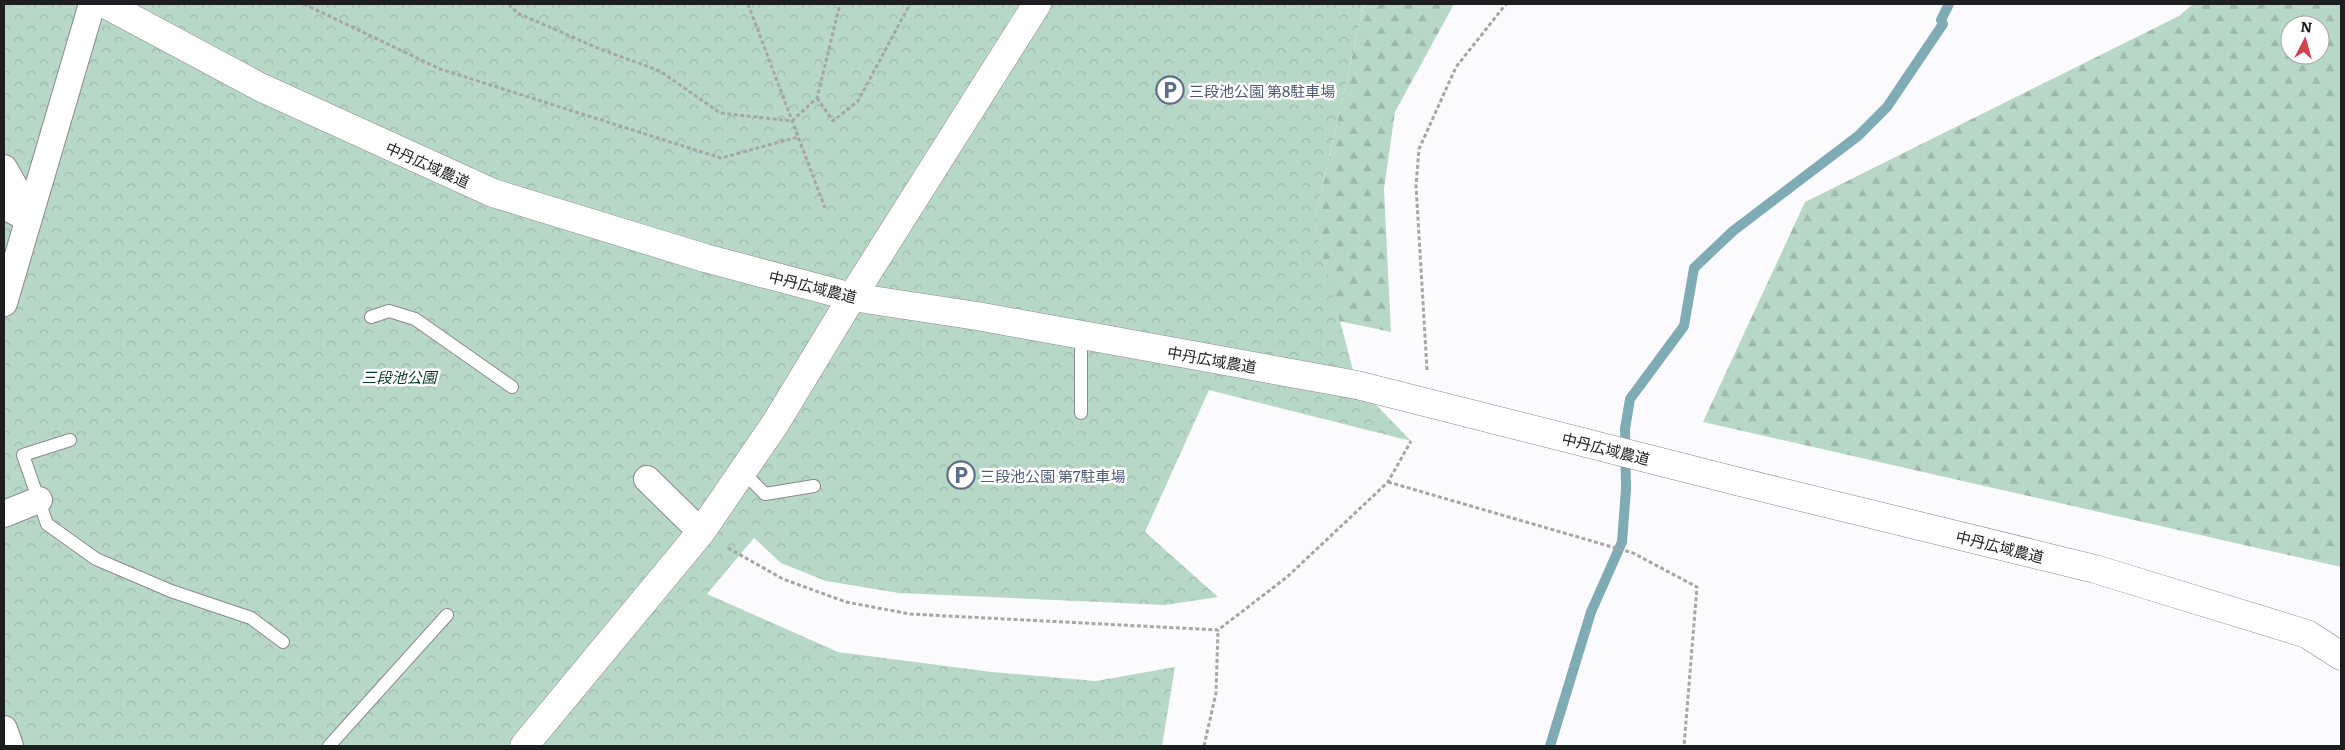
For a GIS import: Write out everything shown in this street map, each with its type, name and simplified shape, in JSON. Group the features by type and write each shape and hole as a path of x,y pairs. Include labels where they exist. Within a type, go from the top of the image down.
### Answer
{"street":[{"name":"中丹広域農道","path":"105,4 260,88 493,193 705,258 852,297 1081,335 1358,385 1740,482 2095,569 2307,634 2341,656"},
{"path":"524,746 702,532 775,424 852,297 1037,4"},
{"path":"4,303 89,14"},
{"path":"4,168 17,191 31,209"},
{"path":"4,206 31,209"},
{"path":"647,479 702,532"},
{"path":"4,514 39,500"},
{"path":"4,729 10,746"}],"lane":[{"path":"371,317 389,311 416,319 512,387"},
{"path":"1081,335 1081,413"},
{"path":"70,440 23,455 47,524 96,559 171,591 251,618 284,642"},
{"path":"743,472 765,494 814,486"},
{"path":"329,746 447,615"}],"path":[{"path":"304,4 440,69 721,158 798,137"},
{"path":"510,4 517,12 534,20 600,49 660,71 720,113 792,121 817,98 840,4"},
{"path":"748,4 825,208"},
{"path":"817,98 833,121 858,101 910,4"},
{"path":"1428,378 1416,185 1419,149 1456,67 1506,4"},
{"path":"702,532 783,579 846,602 910,614 1218,630 1287,577 1388,482 1411,441"},
{"path":"1388,482 1633,553 1697,587 1684,746"},
{"path":"1204,746 1216,693 1218,630"}],"green space":[{"name":"三段池公園","path":"4,4 1364,4 1314,223 1357,385 1411,441 1209,390 1145,532 1218,597 1165,605 899,593 826,581 781,563 754,538 707,594 838,652 992,672 1096,681 1175,667 1162,746 4,746"},
{"path":"1364,4 1454,4 1395,112 1384,189 1391,332 1339,321 1314,223"},
{"path":"2193,4 2341,4 2341,567 1703,422 1805,202 2179,16"}],"waterway":[{"path":"1550,746 1591,612 1622,542 1626,489 1625,429 1630,399 1684,326 1694,268 1733,231 1858,136 1887,107 1943,24 1941,20 1949,4"}],"place":[{"name":"三段池公園 第8駐車場","path":"1170,90"},
{"name":"三段池公園 第7駐車場","path":"961,475"}]}
